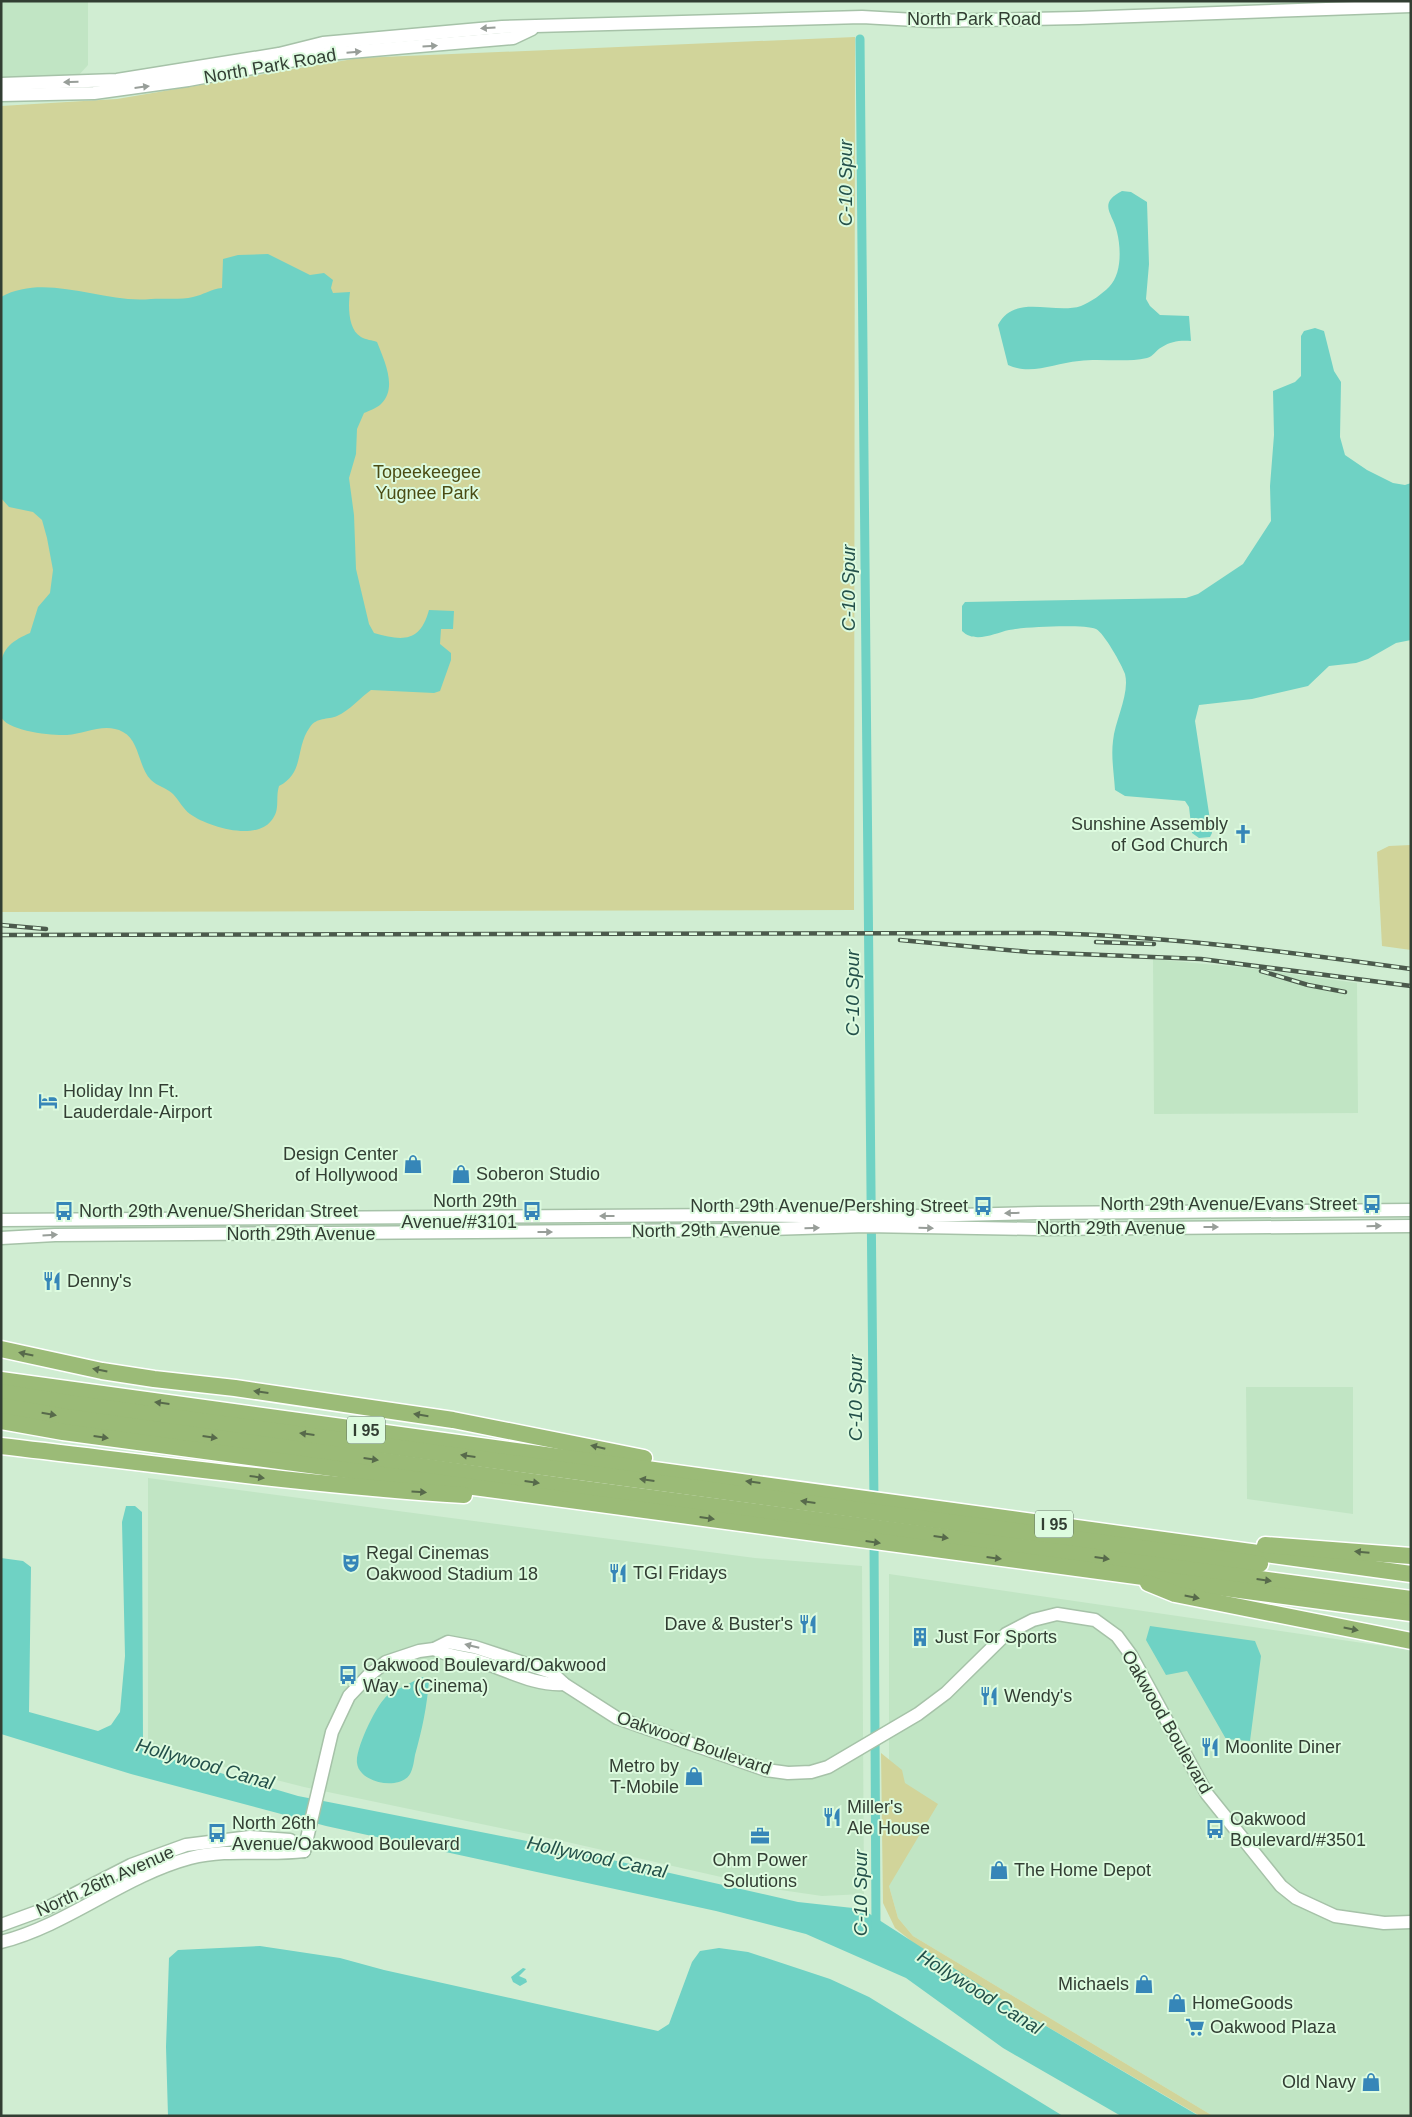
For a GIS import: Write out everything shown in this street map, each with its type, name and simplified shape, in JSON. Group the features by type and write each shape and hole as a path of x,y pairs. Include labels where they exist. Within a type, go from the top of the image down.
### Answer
{"highway":[{"path":"1,1349 102,1371 235,1388 462,1422 711,1470 730,1479"},
{"name":"I 95","path":"1,1380 730,1479 854,1517 893,1538 1130,1575 1411,1612"},
{"path":"1,1392 854,1517"},
{"path":"1,1406 123,1425 854,1517"},
{"name":"I 95","path":"1,1421 72,1433 624,1506 854,1517 893,1508 1216,1546 1411,1574"},
{"path":"1,1446 340,1486 624,1506"},
{"path":"893,1508 1411,1584"},
{"path":"893,1538 1411,1599"},
{"path":"1216,1546 1275,1544 1411,1556"},
{"path":"1130,1575 1175,1594 1411,1641"}],"street":[{"name":"North Park Road","path":"1,84 117,80 279,54 323,43 388,36 537,26 852,17 933,21 1079,18 1411,6"},
{"name":"North Park Road","path":"1,95 94,93 145,87 237,72 327,54 513,38 537,26"},
{"name":"North 29th Avenue","path":"1,1238 55,1235 734,1230 1029,1213 1411,1210"},
{"name":"North 29th Avenue","path":"1,1220 734,1215 1048,1228 1411,1226"},
{"name":"Oakwood Boulevard","path":"304,1851 332,1732 349,1696 368,1676 386,1662 419,1651 434,1649 448,1642 475,1647 551,1672 564,1684 616,1718 766,1770 788,1773 811,1772 828,1767 918,1714 946,1693 1006,1634 1033,1620 1057,1614 1095,1620 1117,1636 1131,1656 1208,1794 1281,1886 1296,1898 1335,1916 1384,1923 1411,1922"},
{"name":"North 26th Avenue","path":"1,1925 45,1908 132,1865 186,1845 250,1837 290,1840 304,1851"},
{"name":"North 26th Avenue","path":"1,1942 37,1929 138,1878 189,1858 224,1852 262,1851 286,1854 304,1851"}],"shaded area":[{"path":"1,1 88,1 88,65 77,77 1,78"},
{"path":"1153,959 1248,968 1357,983 1358,1113 1154,1114"},
{"path":"1246,1387 1353,1387 1353,1514 1247,1499"},
{"path":"148,1478 755,1558 862,1566 864,1894 822,1896 774,1889 567,1842 304,1787 158,1750 148,1739"},
{"path":"889,1574 1411,1650 1411,2116 1213,2116 913,1936 898,1918 889,1886"}],"green space":[{"name":"Topeekeegee Yugnee Park","path":"855,37 854,910 1,912 1,106 117,99 359,58"},
{"path":"1411,845 1411,950 1382,946 1377,852 1389,846"},
{"path":"881,1753 902,1770 905,1783 938,1804 889,1886 898,1918 913,1936 1213,2116 1200,2116 1017,2009 925,1952 895,1928 883,1903"}],"water":[{"path":"1122,191 1131,192 1147,202 1149,264 1146,299 1150,306 1160,315 1189,316 1191,341 1169,343 1153,355 1138,359 1087,360 1034,369 1017,368 1008,365 998,325 1005,315 1024,307 1070,308 1081,306 1100,295 1113,282 1118,268 1119,246 1117,232 1108,205 1114,196"},
{"path":"268,254 310,275 324,273 333,280 331,288 333,293 350,292 349,311 351,323 357,334 361,337 377,342 386,365 389,390 381,404 364,413 357,429 356,454 349,478 354,515 356,569 369,624 374,633 401,638 409,637 421,629 429,610 454,611 453,629 441,629 440,644 451,653 451,660 440,691 434,693 371,690 341,714 322,719 313,724 305,735 293,774 279,786 277,809 274,817 264,827 243,831 219,827 198,819 188,812 173,794 151,780 147,775 133,741 123,732 116,729 102,728 67,735 51,735 20,729 4,721 1,716 1,667 3,655 14,642 30,633 38,607 50,593 53,570 42,520 33,512 9,507 1,498 1,297 19,290 37,287 75,290 132,299 188,298 222,288 223,259 238,255"},
{"path":"1315,328 1324,331 1334,371 1341,382 1340,437 1345,455 1367,470 1393,483 1405,485 1411,483 1411,640 1396,643 1368,659 1356,663 1329,666 1308,686 1252,699 1199,705 1195,721 1212,833 1210,837 1199,838 1192,833 1189,807 1185,801 1125,796 1115,790 1112,759 1113,741 1126,690 1126,682 1125,674 1120,664 1108,643 1096,629 1089,627 1053,626 1016,629 973,637 962,631 962,606 965,602 1186,598 1198,594 1243,564 1271,521 1270,486 1274,435 1273,391 1295,382 1301,376 1301,336 1304,331"},
{"name":"Hollywood Canal","path":"126,1506 135,1506 142,1512 143,1742 150,1752 298,1796 537,1843 798,1902 862,1909 1017,2009 1199,2116 1121,2116 1003,2048 906,1978 806,1934 716,1911 326,1826 131,1774 1,1734 1,1558 23,1561 31,1567 29,1712 98,1731 111,1725 120,1712 125,1656 122,1522"},
{"path":"1150,1626 1255,1641 1261,1656 1250,1741 1226,1739 1187,1671 1166,1675 1146,1640"},
{"path":"422,1677 429,1680 426,1709 411,1772 405,1779 398,1782 389,1783 372,1780 359,1770 357,1763 357,1756 363,1737 383,1700 396,1690"},
{"path":"260,1946 340,1958 384,1970 658,2031 669,2024 692,1962 700,1951 719,1948 748,1952 830,1979 869,1997 1063,2116 168,2116 166,2047 169,1958 178,1950"},
{"path":"523,1968 526,1969 519,1976 526,1979 527,1982 520,1986 513,1982 511,1977"}],"waterway":[{"name":"C-10 Spur","path":"860,39 874,1504"},
{"name":"C-10 Spur","path":"874,1537 876,1929"}],"railway":[{"path":"1,925 46,929"},
{"path":"1,935 1044,933 1182,941 1411,969"},
{"path":"900,940 1029,952 1201,959 1411,986"},
{"path":"1096,942 1154,944"},
{"path":"1261,971 1308,985 1345,992"}],"place":[{"name":"Sunshine Assembly of God Church","path":"1243,834"},
{"name":"Holiday Inn Ft. Lauderdale-Airport","path":"48,1101"},
{"name":"Design Center of Hollywood","path":"413,1164"},
{"name":"Soberon Studio","path":"461,1174"},
{"name":"North 29th Avenue/Evans Street","path":"1372,1204"},
{"name":"North 29th Avenue/Pershing Street","path":"983,1206"},
{"name":"North 29th Avenue/Sheridan Street","path":"64,1211"},
{"name":"North 29th Avenue/#3101","path":"532,1211"},
{"name":"Denny's","path":"52,1281"},
{"name":"Regal Cinemas Oakwood Stadium 18","path":"351,1563"},
{"name":"TGI Fridays","path":"618,1573"},
{"name":"Dave & Buster's","path":"808,1624"},
{"name":"Just For Sports","path":"920,1637"},
{"name":"Oakwood Boulevard/Oakwood Way - (Cinema)","path":"348,1675"},
{"name":"Wendy's","path":"989,1696"},
{"name":"Moonlite Diner","path":"1210,1747"},
{"name":"Metro by T-Mobile","path":"694,1776"},
{"name":"Miller's Ale House","path":"832,1817"},
{"name":"Oakwood Boulevard/#3501","path":"1215,1829"},
{"name":"North 26th Avenue/Oakwood Boulevard","path":"217,1833"},
{"name":"Ohm Power Solutions","path":"760,1836"},
{"name":"The Home Depot","path":"999,1870"},
{"name":"Michaels","path":"1144,1984"},
{"name":"HomeGoods","path":"1177,2003"},
{"name":"Oakwood Plaza","path":"1195,2027"},
{"name":"Old Navy","path":"1371,2082"}]}
